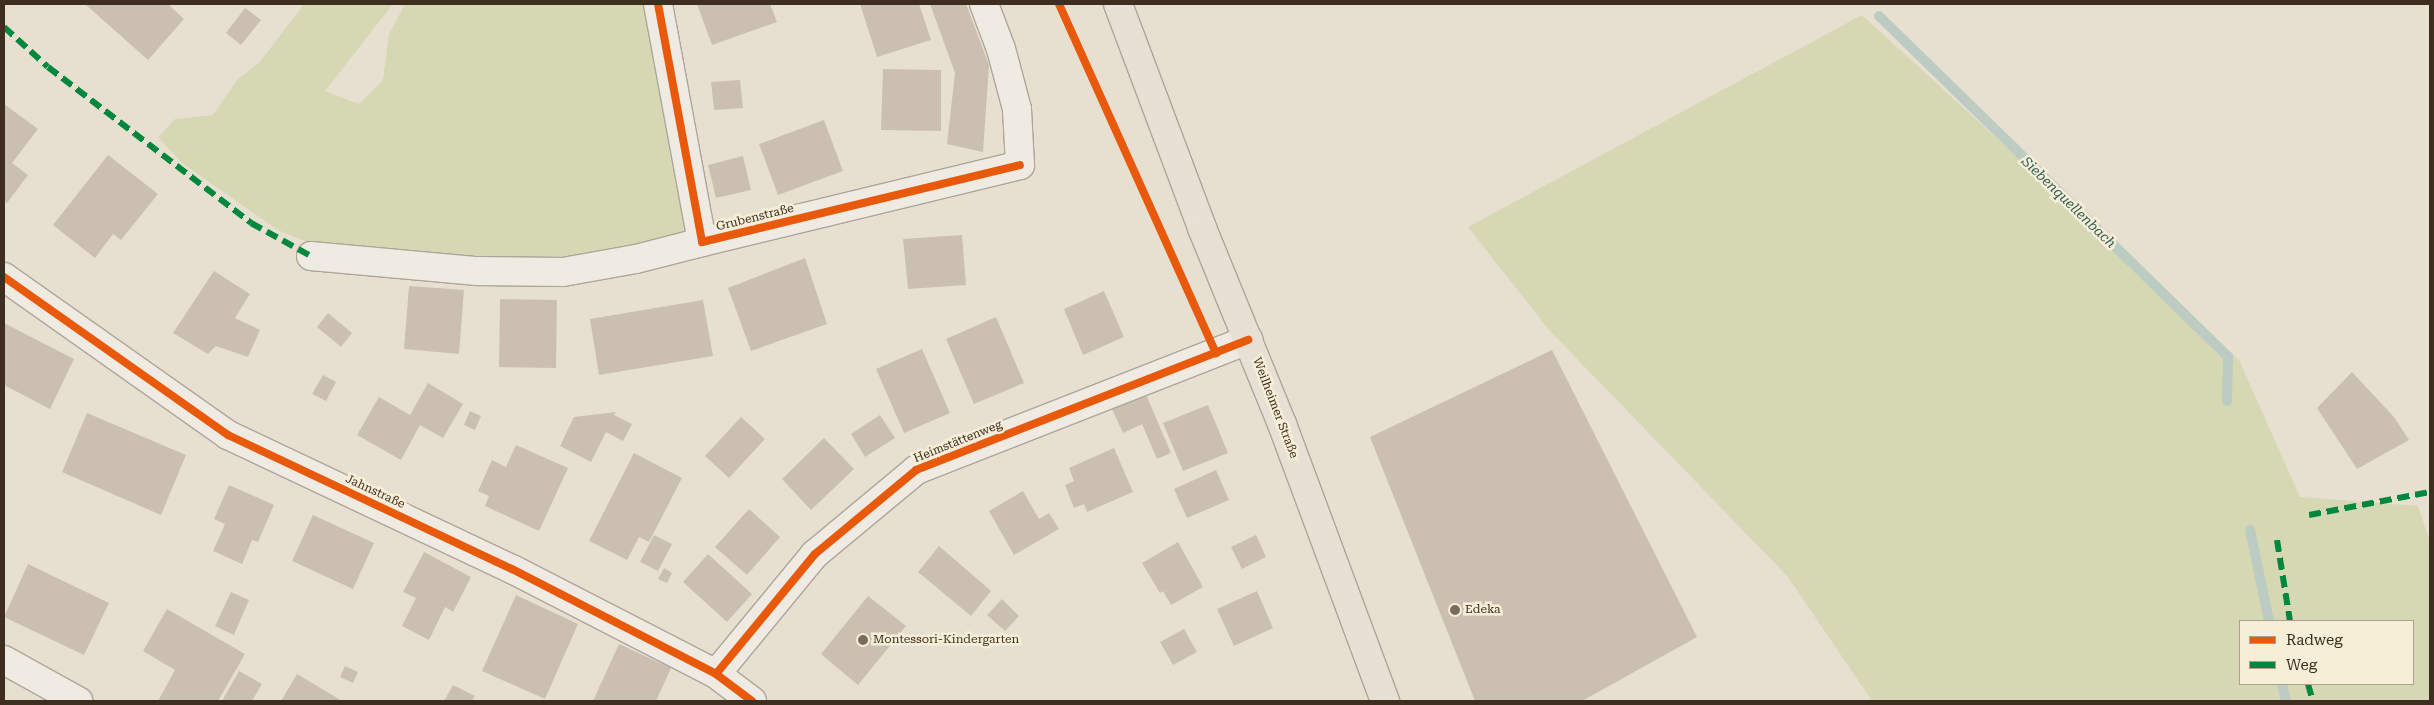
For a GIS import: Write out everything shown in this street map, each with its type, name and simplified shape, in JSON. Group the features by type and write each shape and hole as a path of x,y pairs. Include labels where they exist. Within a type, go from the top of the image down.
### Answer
{"main road":[{"name":"Weilheimer Straße","path":"1118,4 1202,228 1248,340 1386,701"}],"street":[{"name":"Grubenstraße","path":"658,4 702,242 1020,164 1017,109 1000,49 984,4"},
{"path":"311,256 477,271 563,272 636,260 702,242"},
{"name":"Jahnstraße","path":"4,277 228,435 512,569 716,674 752,701"},
{"name":"Heimstättenweg","path":"716,674 814,554 916,470 1248,340"},
{"path":"4,660 78,701"}],"green space":[{"path":"304,4 393,4 325,91 359,104 383,80 389,34 405,4 651,4 689,235 558,268 328,251 278,230 182,163 158,137 175,119 213,115 237,80 259,63"},
{"path":"1862,15 2239,360 2300,497 2418,506 2430,542 2430,701 1872,701 1788,577 1549,330 1468,227"}],"building":[{"path":"85,4 168,4 184,19 148,60"},
{"path":"697,4 770,4 777,22 712,45"},
{"path":"860,4 919,4 931,40 877,57"},
{"path":"930,4 966,4 989,65 983,152 947,144 955,73"},
{"path":"245,8 261,20 241,45 226,33"},
{"path":"883,69 941,70 941,131 881,130"},
{"path":"740,80 743,108 714,110 711,82"},
{"path":"4,104 38,129 12,163 28,175 7,203 4,201"},
{"path":"824,120 843,171 778,195 759,144"},
{"path":"108,155 158,194 121,240 113,234 95,258 53,225"},
{"path":"743,156 751,190 716,198 708,165"},
{"path":"962,235 966,285 908,289 903,239"},
{"path":"805,258 827,324 751,351 728,288"},
{"path":"214,271 250,294 235,318 260,330 248,357 216,346 208,354 173,333"},
{"path":"409,286 464,290 459,354 404,349"},
{"path":"1104,291 1124,337 1083,355 1064,309"},
{"path":"500,299 557,300 556,368 499,367"},
{"path":"703,300 713,356 599,375 590,319"},
{"path":"328,313 352,333 341,347 317,327"},
{"path":"996,317 1024,383 974,404 946,339"},
{"path":"4,323 74,359 50,409 4,385"},
{"path":"922,349 950,413 904,433 876,369"},
{"path":"1552,350 1697,637 1582,701 1475,701 1370,437"},
{"path":"2352,372 2394,417 2409,440 2357,469 2317,408"},
{"path":"323,375 336,382 326,401 312,394"},
{"path":"428,383 463,404 443,438 420,425 401,460 357,435 379,397 410,415"},
{"path":"1145,392 1171,453 1157,459 1142,424 1123,433 1111,407"},
{"path":"1208,405 1228,453 1183,471 1163,423"},
{"path":"470,411 481,416 475,430 464,425"},
{"path":"616,412 614,415 632,424 623,441 606,432 591,462 560,446 574,417"},
{"path":"87,413 186,455 161,515 62,472"},
{"path":"880,415 895,438 865,457 851,434"},
{"path":"741,417 765,439 729,478 705,456"},
{"path":"824,438 854,469 811,510 782,479"},
{"path":"516,445 568,468 539,531 485,506 489,496 478,491 492,460 506,467"},
{"path":"1114,448 1133,492 1087,512 1084,504 1074,508 1065,485 1074,481 1069,468"},
{"path":"634,453 682,478 649,542 639,537 627,560 589,541"},
{"path":"1216,470 1229,500 1187,518 1174,489"},
{"path":"229,485 274,505 258,542 252,540 242,564 213,551 225,524 214,519"},
{"path":"1023,491 1039,519 1049,513 1059,529 1014,555 989,511"},
{"path":"749,509 780,537 747,575 715,547"},
{"path":"313,515 374,543 353,589 292,561"},
{"path":"654,535 672,544 658,571 640,562"},
{"path":"1256,535 1266,557 1242,569 1231,547"},
{"path":"1178,542 1203,587 1171,605 1163,591 1160,593 1142,563"},
{"path":"939,546 991,591 971,616 918,572"},
{"path":"424,552 471,577 453,612 445,607 429,640 402,626 416,598 403,592"},
{"path":"708,554 752,594 727,622 683,582"},
{"path":"28,564 109,603 84,655 4,617"},
{"path":"664,568 672,573 667,583 658,579"},
{"path":"1257,591 1273,628 1234,646 1217,609"},
{"path":"231,592 249,600 234,635 215,626"},
{"path":"516,595 578,624 545,699 482,671"},
{"name":"Montessori-Kindergarten","path":"868,596 906,626 858,685 821,654"},
{"path":"1002,599 1019,616 1005,631 987,615"},
{"path":"167,609 245,654 218,701 158,701 175,670 143,651"},
{"path":"1184,629 1197,652 1173,665 1160,642"},
{"path":"619,644 671,668 656,701 593,701"},
{"path":"345,666 358,672 353,683 340,677"},
{"path":"239,671 262,684 252,701 222,701"},
{"path":"297,674 342,701 281,701"},
{"path":"453,685 475,696 472,701 444,701"}],"waterway":[{"name":"Siebenquellenbach","path":"1879,16 2228,357 2227,401"},
{"name":"Siebenquellenbach","path":"2250,530 2269,620"},
{"name":"Siebenquellenbach","path":"2282,685 2286,701"}],"marked path":[{"path":"4,27 48,67 251,223 311,256"},
{"path":"2309,515 2430,492"},
{"path":"2277,540 2290,620"},
{"path":"2308,685 2313,701"}],"cycle path":[{"path":"658,4 702,242 1020,165"},
{"path":"1059,4 1216,353"},
{"path":"4,277 228,435 512,569 716,674 752,701"},
{"path":"716,674 815,554 916,470 1248,340"}],"place":[{"name":"Edeka","path":"1455,610"},
{"name":"Montessori-Kindergarten","path":"863,640"}]}
